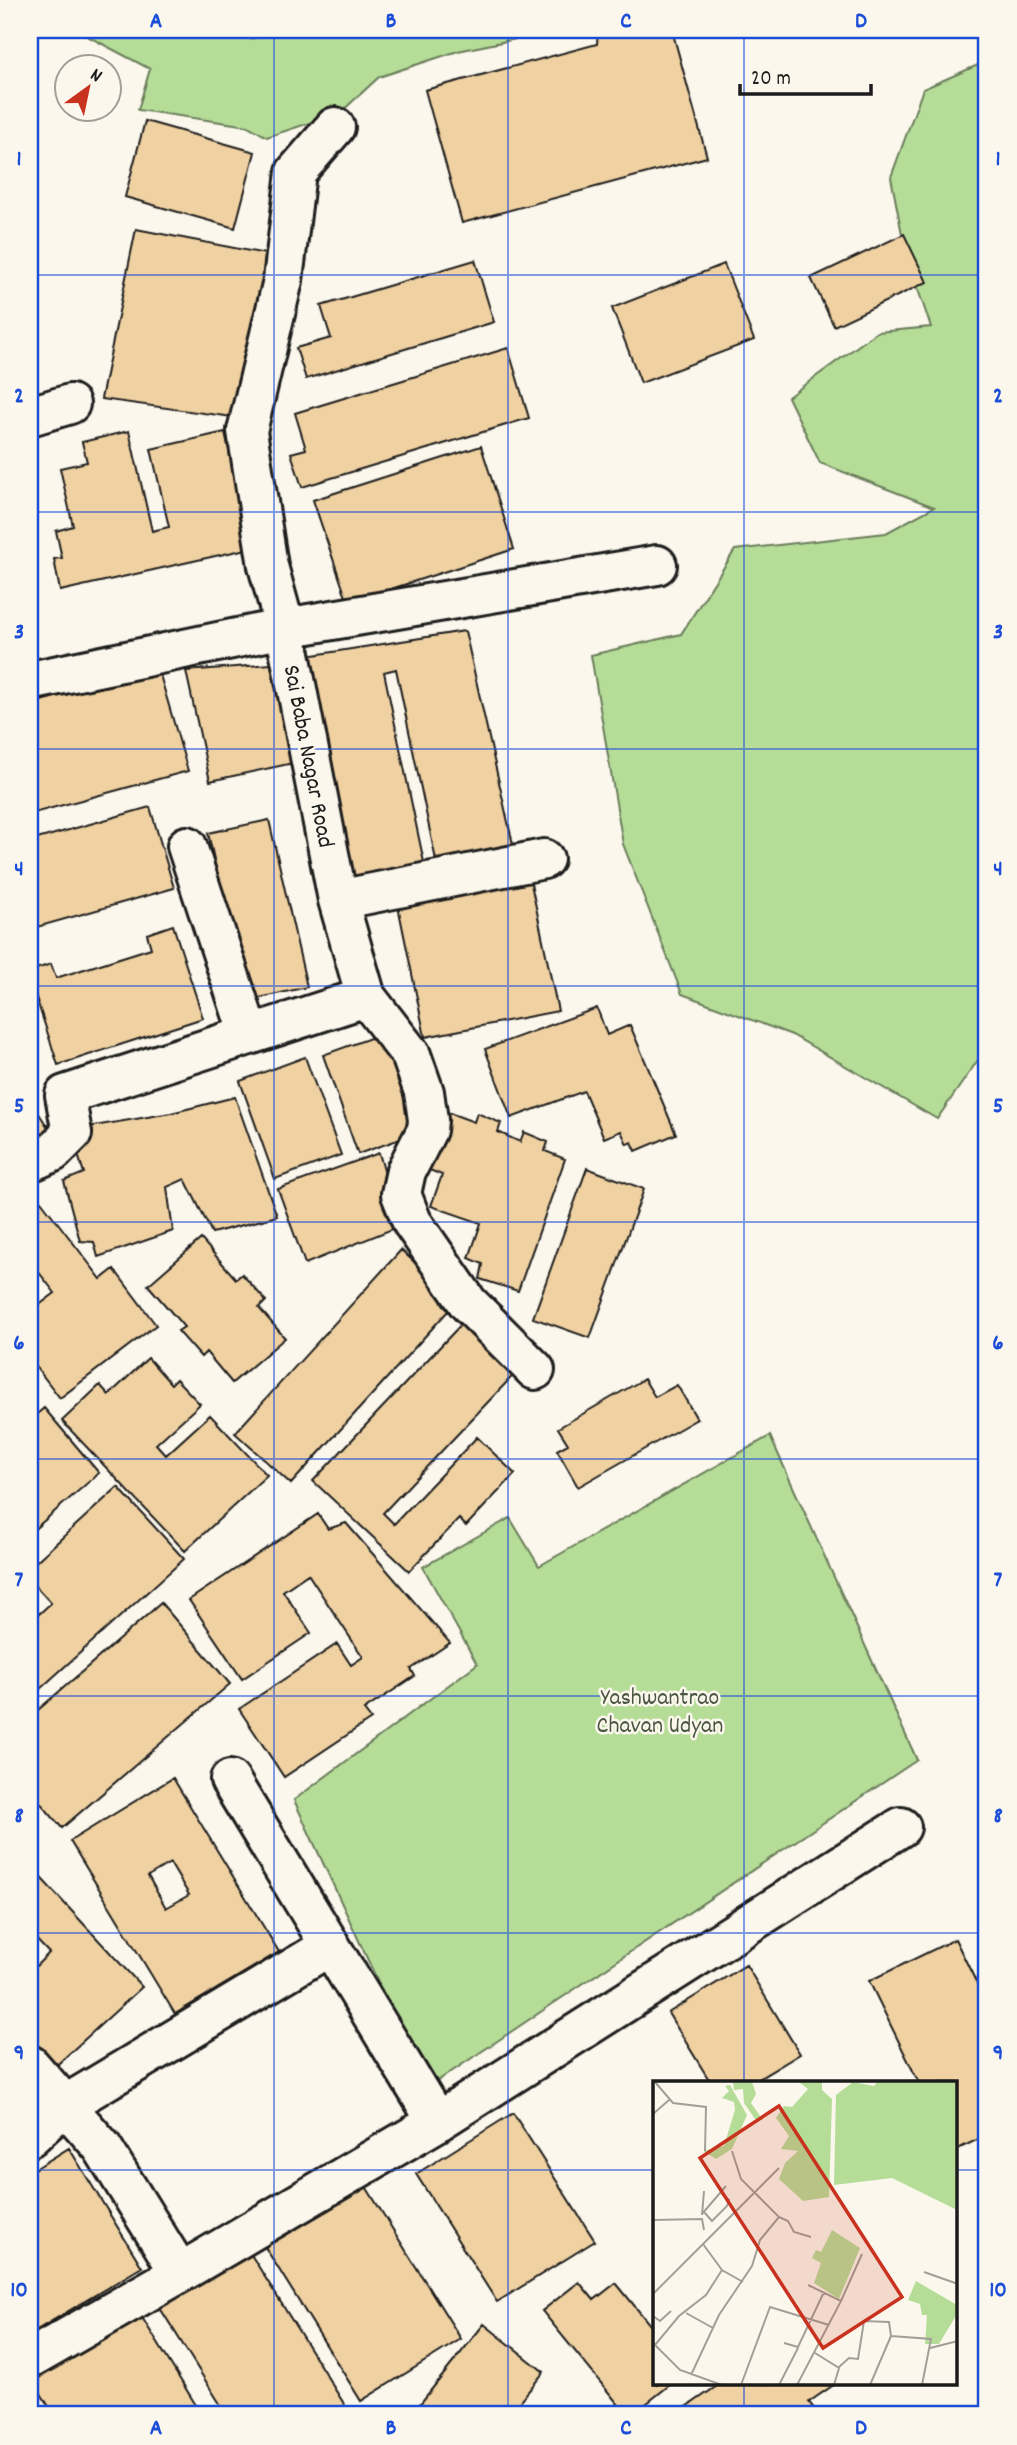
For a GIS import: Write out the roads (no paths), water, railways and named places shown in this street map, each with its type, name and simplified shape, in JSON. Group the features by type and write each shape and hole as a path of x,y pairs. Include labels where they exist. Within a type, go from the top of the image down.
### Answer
{"street":[{"name":"Sai Baba Nagar Road","path":"335,127 296,172 283,280 247,431 268,566 285,628 338,900 366,997"},
{"path":"30,416 70,404"},
{"path":"30,681 285,628 657,565"},
{"path":"187,846 249,1035"},
{"path":"338,900 544,859"},
{"path":"30,1162 53,1152 72,1133 65,1095 366,997 411,1055 424,1092 427,1130 406,1171 401,1194 412,1222 468,1303 535,1370"},
{"path":"230,1780 437,2122"},
{"path":"30,2359 437,2122 901,1827"},
{"path":"30,2137 65,2105 330,1946"},
{"path":"30,2065 102,2147 180,2273"}],"park label":[{"name":"Yashwantrao Chavan Udyan","path":"660,1710"}]}
